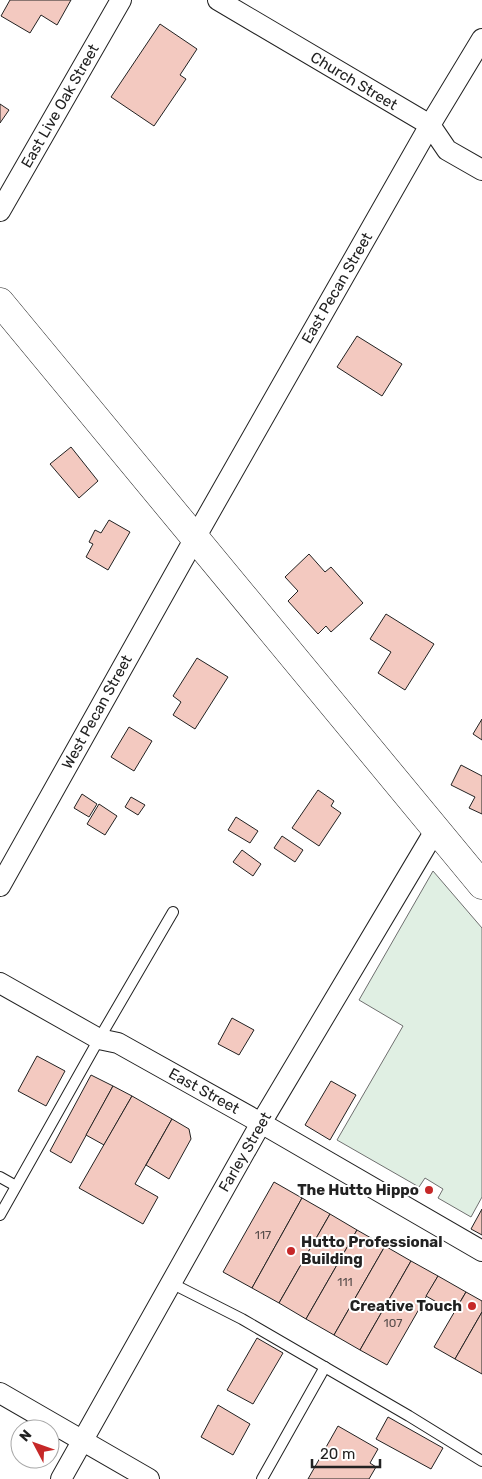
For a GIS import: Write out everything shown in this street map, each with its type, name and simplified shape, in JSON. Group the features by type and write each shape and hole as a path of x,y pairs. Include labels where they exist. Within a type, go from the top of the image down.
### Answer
{"main road":[{"path":"0,302 482,884"}],"street":[{"name":"East Live Oak Street","path":"0,211 121,0"},
{"name":"Church Street","path":"218,0 430,125 447,150 482,170"},
{"name":"East Pecan Street","path":"194,538 430,125 482,39"},
{"name":"West Pecan Street","path":"0,886 194,538"},
{"name":"Farley Street","path":"61,1479 262,1123 436,829"},
{"name":"East Street","path":"0,983 99,1039 118,1043 262,1123 482,1252"},
{"path":"0,1393 149,1479"}],"lane":[{"path":"0,1215 173,912"},
{"path":"0,1177 16,1186"},
{"path":"171,1283 242,1319 482,1461"},
{"path":"262,1479 325,1367"}],"green space":[{"path":"433,871 482,928 482,1197 471,1217 438,1198 443,1189 425,1178 419,1187 337,1140 403,1026 359,1000"}],"building":[{"path":"10,0 71,0 57,25 41,15 30,33 1,16"},
{"path":"160,24 197,49 180,75 186,79 154,126 111,97"},
{"path":"0,104 9,110 0,123"},
{"path":"357,336 402,364 382,396 337,367"},
{"path":"71,447 98,481 79,498 50,464"},
{"path":"109,520 130,532 108,570 86,557 93,544 89,542 95,530 101,533"},
{"path":"309,554 325,572 331,567 363,603 331,632 326,626 318,634 288,601 298,591 285,577"},
{"path":"386,614 434,644 405,690 378,673 391,652 370,639"},
{"path":"197,658 228,677 195,729 173,715 181,702 173,696"},
{"path":"482,719 482,740 473,734"},
{"path":"129,727 152,741 134,771 111,757"},
{"path":"461,765 482,776 482,814 469,808 475,797 451,785"},
{"path":"318,790 334,801 331,806 341,813 319,846 292,828"},
{"path":"82,794 97,804 89,817 74,808"},
{"path":"131,797 145,805 138,815 125,807"},
{"path":"99,804 117,816 105,835 87,824"},
{"path":"236,817 258,831 250,843 228,830"},
{"path":"282,836 303,850 295,862 274,848"},
{"path":"242,850 261,864 253,876 233,862"},
{"path":"232,1018 254,1030 239,1055 218,1044"},
{"path":"37,1056 65,1071 46,1106 18,1091"},
{"path":"91,1075 113,1086 71,1163 50,1151"},
{"path":"331,1081 356,1095 330,1140 305,1125"},
{"path":"113,1086 132,1096 104,1145 86,1135"},
{"path":"132,1096 172,1119 135,1184 158,1197 143,1224 79,1188"},
{"path":"172,1119 189,1129 191,1139 169,1179 146,1165"},
{"path":"274,1182 302,1198 252,1288 223,1272"},
{"name":"Hutto Professional Building","path":"302,1198 330,1214 279,1303 252,1288"},
{"path":"482,1209 482,1235 471,1229"},
{"path":"330,1214 357,1230 306,1319 279,1303"},
{"path":"357,1230 385,1246 334,1335 306,1319"},
{"path":"385,1246 411,1261 360,1350 334,1335"},
{"path":"411,1261 438,1276 387,1365 360,1350"},
{"path":"438,1276 466,1292 454,1312 426,1296"},
{"path":"466,1292 482,1301 482,1312 455,1359 434,1347"},
{"path":"482,1312 482,1374 455,1359"},
{"path":"257,1338 283,1353 253,1404 227,1390"},
{"path":"218,1405 250,1424 233,1455 201,1437"},
{"path":"388,1417 443,1448 431,1469 376,1439"},
{"path":"338,1426 378,1449 370,1463 376,1467 369,1479 308,1479"}],"place":[{"name":"The Hutto Hippo","path":"429,1190"},
{"name":"Hutto Professional Building","path":"291,1251"},
{"name":"Creative Touch","path":"472,1306"}]}
